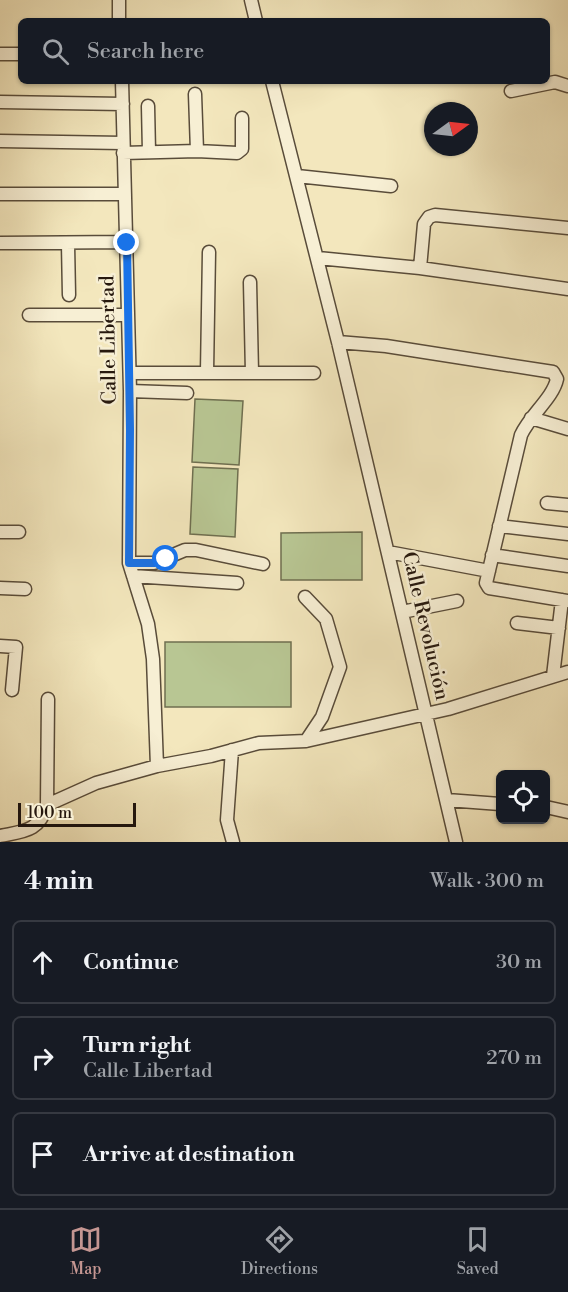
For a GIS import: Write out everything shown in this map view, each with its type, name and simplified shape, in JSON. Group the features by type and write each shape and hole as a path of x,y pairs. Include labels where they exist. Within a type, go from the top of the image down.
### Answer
{"street":[{"path":"118,0 119,18"},
{"path":"251,0 255,18"},
{"path":"0,54 18,54"},
{"path":"550,83 555,82 568,86"},
{"name":"Calle Libertad","path":"122,84 130,374 129,563"},
{"name":"Calle Revolución","path":"47,805 96,783 157,766 211,756 259,743 306,741 426,713 318,258 273,84"},
{"path":"511,91 545,84"},
{"path":"195,94 197,151"},
{"path":"0,102 123,104"},
{"path":"148,106 149,152"},
{"path":"0,141 123,148 149,152 237,153 242,149 242,118"},
{"path":"297,176 391,186"},
{"path":"0,194 125,194"},
{"path":"420,268 423,224 429,217 435,215 568,228"},
{"path":"0,243 127,243"},
{"path":"69,244 69,295"},
{"path":"207,372 209,252"},
{"path":"318,258 420,268 568,290"},
{"path":"250,282 252,374"},
{"path":"29,315 128,315"},
{"path":"338,342 386,346 553,372 557,380 553,391 531,418 518,447 486,583 489,588 565,600 553,676"},
{"path":"130,374 207,372 314,374"},
{"path":"130,391 187,393"},
{"path":"531,418 568,429"},
{"path":"547,502 568,505"},
{"path":"499,526 568,534"},
{"path":"0,532 19,532"},
{"path":"157,766 153,659 148,624 129,563 154,563 185,550 196,550 263,564"},
{"path":"388,552 489,571"},
{"path":"492,555 568,566"},
{"path":"133,576 237,583"},
{"path":"0,588 25,590"},
{"path":"305,597 326,619 340,667 322,717 306,741"},
{"path":"402,612 458,601"},
{"path":"517,623 559,628"},
{"path":"0,646 16,647 12,690"},
{"path":"456,842 426,713 458,707 568,672"},
{"path":"0,836 28,831 42,819 47,805 48,699"},
{"path":"232,750 226,820 233,842"},
{"path":"447,800 496,804"},
{"path":"550,808 568,812"}],"green space":[{"path":"195,399 243,401 239,465 192,462"},
{"path":"193,467 238,469 235,537 190,534"},
{"path":"362,532 362,580 281,580 281,533"},
{"path":"165,642 291,642 291,707 165,707"}],"route":[{"path":"127,243 130,429 129,563 154,563 166,559"}]}
